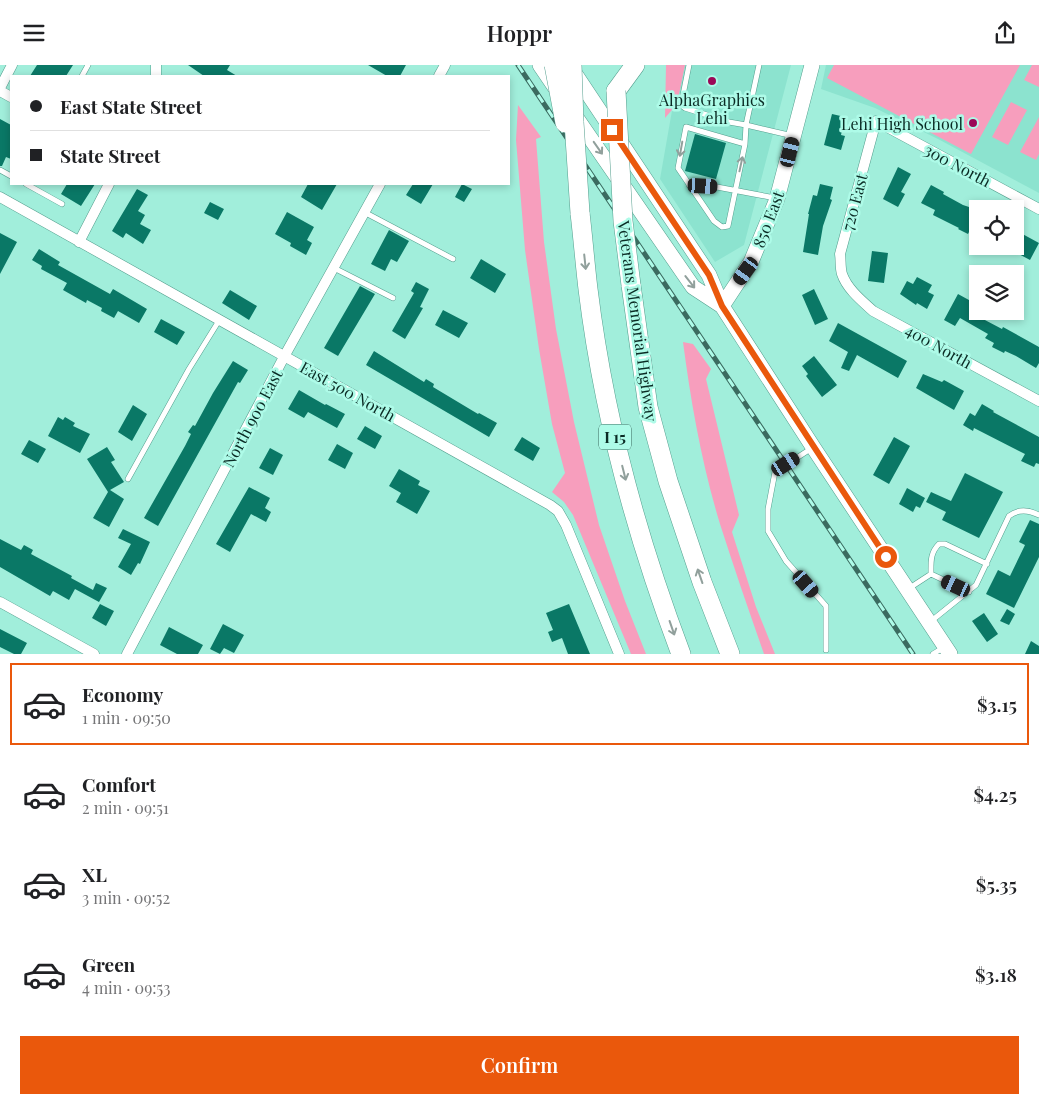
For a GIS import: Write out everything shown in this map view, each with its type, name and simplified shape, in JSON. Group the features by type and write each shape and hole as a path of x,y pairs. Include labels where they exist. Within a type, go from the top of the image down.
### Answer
{"highway":[{"path":"554,65 563,115 576,168"},
{"name":"I 15","path":"572,65 576,168 589,298 615,434 642,539 681,654"},
{"name":"Veterans Memorial Highway","path":"616,65 623,221 648,407 668,481 702,582 730,654"},
{"path":"616,91 635,65"}],"main road":[{"path":"540,65 693,287 722,306"},
{"path":"568,65 709,275 722,306 908,589 929,622 943,651"},
{"name":"850 East","path":"722,306 751,261 777,199 812,65"}],"street":[{"path":"0,89 12,65"},
{"name":"300 North","path":"876,121 1039,209"},
{"name":"720 East","path":"847,282 842,274 840,254 876,121"},
{"path":"79,242 108,185"},
{"name":"North 900 East","path":"127,654 285,355 379,185"},
{"name":"East 500 North","path":"0,197 550,505 558,511 566,525 619,654"},
{"name":"400 North","path":"847,282 862,301 873,311 1039,401"},
{"path":"0,602 94,654"}],"lane":[{"path":"689,65 681,105 684,109 729,122 794,136"},
{"path":"745,144 686,127 678,169 714,221 722,227 728,226 745,144 746,125 759,65"},
{"path":"28,185 62,203"},
{"path":"689,185 736,190 777,199"},
{"path":"364,212 453,259"},
{"path":"333,268 393,298"},
{"path":"128,479 220,319"},
{"path":"813,447 775,471 768,509 768,531 786,561 826,606 826,650"},
{"path":"929,622 976,585 1009,516 1014,512 1022,511 1034,512 1039,515"},
{"path":"930,574 931,557 939,544 945,544 987,564"},
{"path":"908,589 930,574"},
{"path":"930,574 969,592"}],"shaded area":[{"path":"666,65 685,65 677,104 665,118"},
{"path":"680,65 791,65 744,245 715,262 660,179"},
{"name":"Lehi High School","path":"826,65 1039,65 1039,193 875,108 821,89"},
{"name":"Lehi High School","path":"834,65 1020,65 971,154 827,78"},
{"path":"1032,65 1039,65 1039,87 1024,80"},
{"path":"1011,102 1027,110 1008,145 992,137"},
{"path":"518,105 541,137 536,139 544,242 556,329 574,422 599,525 625,601 646,654 631,654 573,515 564,502 552,492 565,473 552,424 525,250 516,140"},
{"path":"1039,117 1039,154 1036,160 1020,152"},
{"path":"683,342 693,344 711,369 706,379 739,515 732,532 756,607 775,654 764,654 720,524 698,434"}],"building":[{"path":"37,65 73,65 67,75 31,75"},
{"path":"188,65 230,65 227,70 235,75 203,75"},
{"path":"368,65 406,65 401,75 385,75"},
{"path":"832,114 845,117 841,135 845,136 841,150 824,145"},
{"path":"0,119 10,124 10,159 6,157 2,166 0,166"},
{"path":"695,134 726,143 716,179 685,171"},
{"path":"898,167 911,174 901,192 905,194 898,207 883,199"},
{"path":"820,184 833,187 830,199 832,200 823,226 818,255 803,252 808,214 813,195 817,196"},
{"path":"66,185 94,185 81,206 61,194"},
{"path":"307,185 336,185 322,210 301,197"},
{"path":"412,185 432,185 421,204 406,195"},
{"path":"461,185 472,189 464,202 455,197"},
{"path":"931,185 944,192 943,194 969,207 968,234 933,215 935,210 921,203"},
{"path":"137,189 148,195 138,211 145,215 140,224 151,230 143,244 126,233 123,238 112,231"},
{"path":"210,202 224,209 218,220 204,213"},
{"path":"287,212 314,227 307,240 312,243 306,255 290,246 291,243 275,234"},
{"path":"389,230 409,241 397,262 391,259 385,271 371,264"},
{"path":"0,233 17,242 0,274"},
{"path":"1024,235 1039,243 1030,260 1021,255 1024,255"},
{"path":"39,249 60,262 58,265 110,294 113,289 147,309 139,323 118,311 114,318 101,311 102,308 87,300 86,303 63,290 67,283 41,269 42,266 32,260"},
{"path":"872,251 888,253 884,283 868,281"},
{"path":"481,259 506,274 495,293 470,278"},
{"path":"917,277 932,285 928,292 934,295 927,309 917,303 916,305 900,294 907,281 913,284"},
{"path":"416,282 429,289 420,307 423,308 405,339 392,331 414,293 411,291"},
{"path":"360,286 375,294 338,356 324,348"},
{"path":"814,289 828,319 815,325 802,295"},
{"path":"230,290 257,306 249,320 222,303"},
{"path":"958,294 969,300 969,320 985,320 1002,329 1003,327 1039,347 1039,363 1036,368 1016,356 992,347 994,343 985,338 988,334 960,318 955,326 944,320"},
{"path":"443,310 468,323 459,338 435,325"},
{"path":"161,319 185,332 177,345 154,332"},
{"path":"838,323 907,361 898,378 857,355 849,371 841,368 848,352 829,341"},
{"path":"374,351 424,382 426,379 434,384 433,387 497,423 489,437 366,365"},
{"path":"814,356 837,385 822,397 806,376 808,374 802,366"},
{"path":"233,361 248,370 240,383 238,382 158,526 144,518 185,446 191,434 188,432 193,425 195,426"},
{"path":"923,374 942,382 944,380 964,391 954,410 916,388"},
{"path":"299,390 345,414 337,428 308,412 304,418 288,409"},
{"path":"982,404 1039,437 1039,464 1036,463 1034,467 1021,461 1025,454 974,428 973,431 963,425 970,413 975,416"},
{"path":"133,405 147,414 132,441 118,432"},
{"path":"58,417 63,420 65,417 75,423 73,426 90,434 80,453 48,436"},
{"path":"365,426 382,436 375,449 357,439"},
{"path":"522,437 540,448 533,461 514,450"},
{"path":"894,437 910,446 889,484 873,475"},
{"path":"29,440 46,449 38,463 21,454"},
{"path":"337,444 353,453 345,469 328,460"},
{"path":"107,447 115,460 111,462 124,482 110,490 124,499 109,527 93,518 108,492 87,459"},
{"path":"270,448 283,455 273,475 259,468"},
{"path":"399,469 420,481 418,485 430,491 417,514 396,502 401,493 389,486"},
{"path":"965,473 1003,492 979,538 942,520 946,512 926,502 931,492 951,501"},
{"path":"249,487 270,498 265,508 271,512 266,522 251,514 230,552 216,544"},
{"path":"907,488 925,498 920,508 916,506 913,512 899,504"},
{"path":"1030,520 1039,524 1039,557 1014,608 986,594 998,570 1010,576 1025,545 1019,542"},
{"path":"123,529 150,542 140,564 138,563 131,575 118,567 131,544 118,538"},
{"path":"0,539 21,550 24,545 33,550 31,554 72,576 71,578 93,590 96,583 107,588 99,602 75,589 69,600 53,591 50,596 0,567"},
{"path":"100,604 114,611 106,626 92,618"},
{"path":"569,604 590,654 568,654 562,638 552,642 548,632 553,630 546,613"},
{"path":"1007,609 1015,614 1009,625 1000,621"},
{"path":"984,613 998,634 987,642 972,621"},
{"path":"223,624 244,635 234,653 224,648 220,654 210,649"},
{"path":"169,627 203,645 198,654 177,654 160,645"},
{"path":"0,629 27,643 21,654 14,654 0,647"},
{"path":"1031,641 1039,646 1039,654 1025,654"}],"railway":[{"path":"518,65 913,654"}],"place":[{"name":"AlphaGraphics Lehi","path":"712,81"},
{"name":"Lehi High School","path":"973,123"}],"route":[{"path":"612,130 709,275 722,306 886,557"}]}
